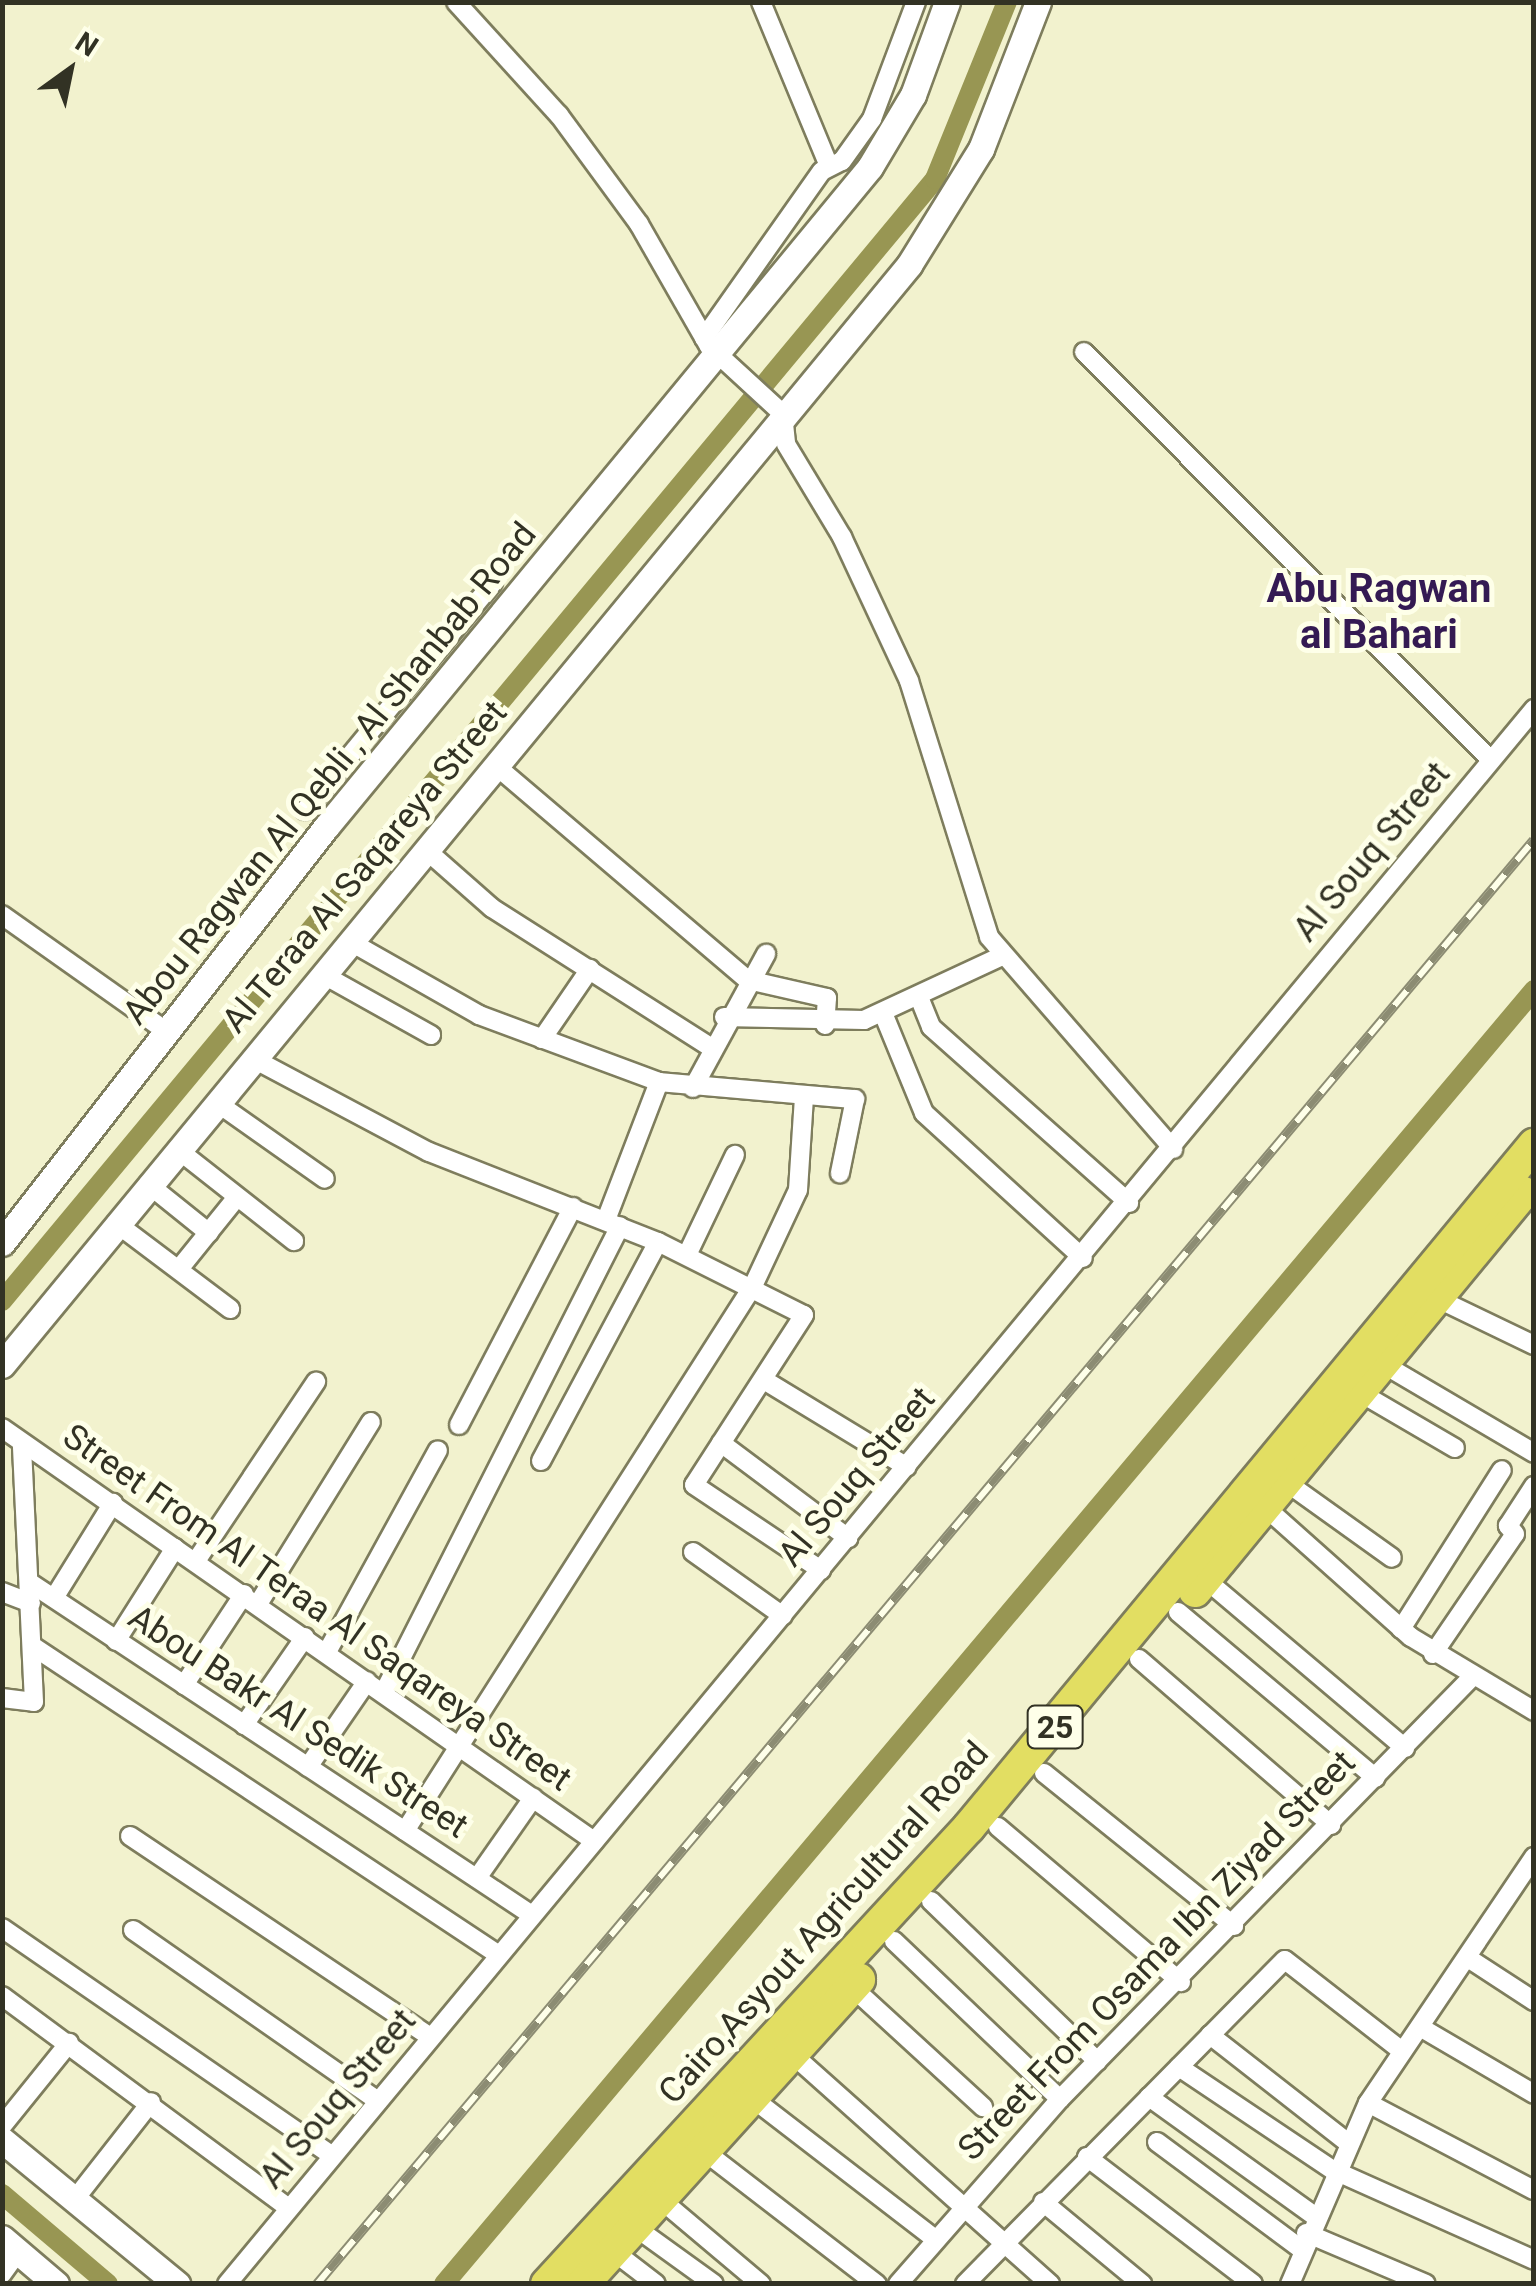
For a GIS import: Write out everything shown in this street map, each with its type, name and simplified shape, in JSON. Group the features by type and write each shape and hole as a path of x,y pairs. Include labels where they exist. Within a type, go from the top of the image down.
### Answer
{"highway":[{"name":"Cairo,Asyout Agricultural Road","path":"583,2284 752,2098 777,2059 970,1828 1427,1292 1534,1145"},
{"name":"Cairo,Asyout Agricultural Road","path":"547,2284 852,1988 998,1828 1383,1364 1427,1292 1529,1194"}],"street":[{"path":"456,2 559,115 639,224 709,345 778,410 786,444 842,537 909,681 966,886 1002,956 1173,1148"},
{"path":"761,2 828,164"},
{"path":"709,345 828,164 842,160 872,119 916,2"},
{"name":"Abou Ragwan Al Qebli , Al Shanbab Road","path":"2,1244 326,827 471,629 709,345 892,137 947,2"},
{"name":"Al Teraa Al Saqareya Street","path":"2,1365 495,765 778,410 944,214 1000,108 1038,2"},
{"path":"1084,352 1491,760"},
{"path":"326,827 305,810 471,629"},
{"name":"Al Souq Street","path":"227,2284 1129,1203 1534,709"},
{"path":"495,765 748,980 828,998 824,1026"},
{"path":"425,849 492,908 710,1047"},
{"path":"2,915 167,1032"},
{"path":"348,941 451,1002 659,1082 857,1101 840,1173"},
{"path":"694,1088 724,1017 766,954"},
{"path":"724,1017 824,1026 884,1013 1002,956"},
{"path":"542,1040 590,969"},
{"path":"322,974 431,1035"},
{"path":"919,996 931,1026 1129,1203"},
{"path":"884,1013 924,1114 1083,1258"},
{"path":"252,1058 429,1152 658,1242 753,1286 805,1318 695,1487 821,1570"},
{"path":"384,1692 613,1223 659,1082"},
{"path":"405,1831 753,1286 798,1190 804,1096"},
{"path":"216,1102 325,1178"},
{"path":"177,1149 294,1241"},
{"path":"687,1255 735,1155"},
{"path":"148,1184 209,1233"},
{"path":"179,1269 237,1197"},
{"path":"459,1424 573,1207"},
{"path":"116,1223 230,1308"},
{"path":"541,1461 658,1242"},
{"path":"1427,1292 1534,1345"},
{"path":"1383,1364 1534,1454"},
{"path":"764,1380 908,1467"},
{"path":"196,1562 316,1382"},
{"path":"1360,1392 1455,1448"},
{"path":"184,1685 250,1599 371,1422"},
{"name":"Street From Al Teraa Al Saqareya Street","path":"2,1428 594,1841"},
{"path":"721,1443 848,1538"},
{"path":"2,1698 33,1703 34,1646 22,1444"},
{"path":"327,1652 438,1450"},
{"path":"1400,1629 1502,1470"},
{"path":"1433,1654 1515,1534 1508,1526 1534,1486"},
{"path":"1276,1494 1392,1558"},
{"path":"1276,1494 1400,1629 1470,1680 1534,1710"},
{"path":"54,1598 113,1503"},
{"path":"116,1640 174,1548"},
{"path":"693,1552 783,1616"},
{"path":"1205,1580 1404,1748"},
{"name":"Abou Bakr Al Sedik Street","path":"29,1582 532,1915"},
{"path":"2,1592 31,1603"},
{"path":"1178,1612 1376,1778"},
{"path":"244,1725 305,1636"},
{"path":"34,1646 498,1956"},
{"path":"1139,1659 1332,1825"},
{"name":"Street From Osama Ibn Ziyad Street","path":"898,2284 963,2202 1060,2099 1181,1982 1470,1680"},
{"path":"308,1767 367,1681"},
{"path":"1044,1772 1234,1926"},
{"path":"477,1878 534,1798"},
{"path":"998,1828 1181,1982"},
{"path":"130,1836 430,2037"},
{"path":"1290,2284 1333,2170 1368,2103 1531,1867"},
{"path":"931,1901 1097,2061"},
{"path":"2,1928 332,2156"},
{"path":"134,1930 378,2101"},
{"path":"894,1941 1060,2099"},
{"path":"1468,1958 1534,2001"},
{"path":"965,2284 1284,1961 1299,1964 1402,2051"},
{"path":"852,1988 983,2108"},
{"path":"2,1996 151,2102 289,2208"},
{"path":"1420,2026 1534,2094"},
{"path":"1210,2036 1347,2142"},
{"path":"2,2126 69,2043"},
{"path":"777,2059 963,2202 1002,2243 1050,2284"},
{"path":"1180,2067 1333,2170 1534,2260"},
{"path":"1149,2097 1307,2232"},
{"path":"752,2098 934,2238"},
{"path":"75,2199 151,2102"},
{"path":"1368,2103 1534,2190"},
{"path":"2,2140 177,2284"},
{"path":"1157,2142 1307,2232 1426,2284"},
{"path":"704,2151 877,2284"},
{"path":"1087,2158 1253,2284"},
{"path":"660,2199 761,2284"},
{"path":"1042,2202 1142,2284"},
{"path":"624,2239 656,2284"},
{"path":"624,2239 714,2284"},
{"path":"2,2274 10,2244 56,2284"}],"waterway":[{"path":"2,1301 935,179 1007,2"},
{"path":"444,2284 1534,990"},
{"path":"2,2194 108,2284"}],"railway":[{"path":"317,2284 1534,840"}],"district":[{"name":"Abu Ragwan al Bahari","path":"1379,612"}]}
